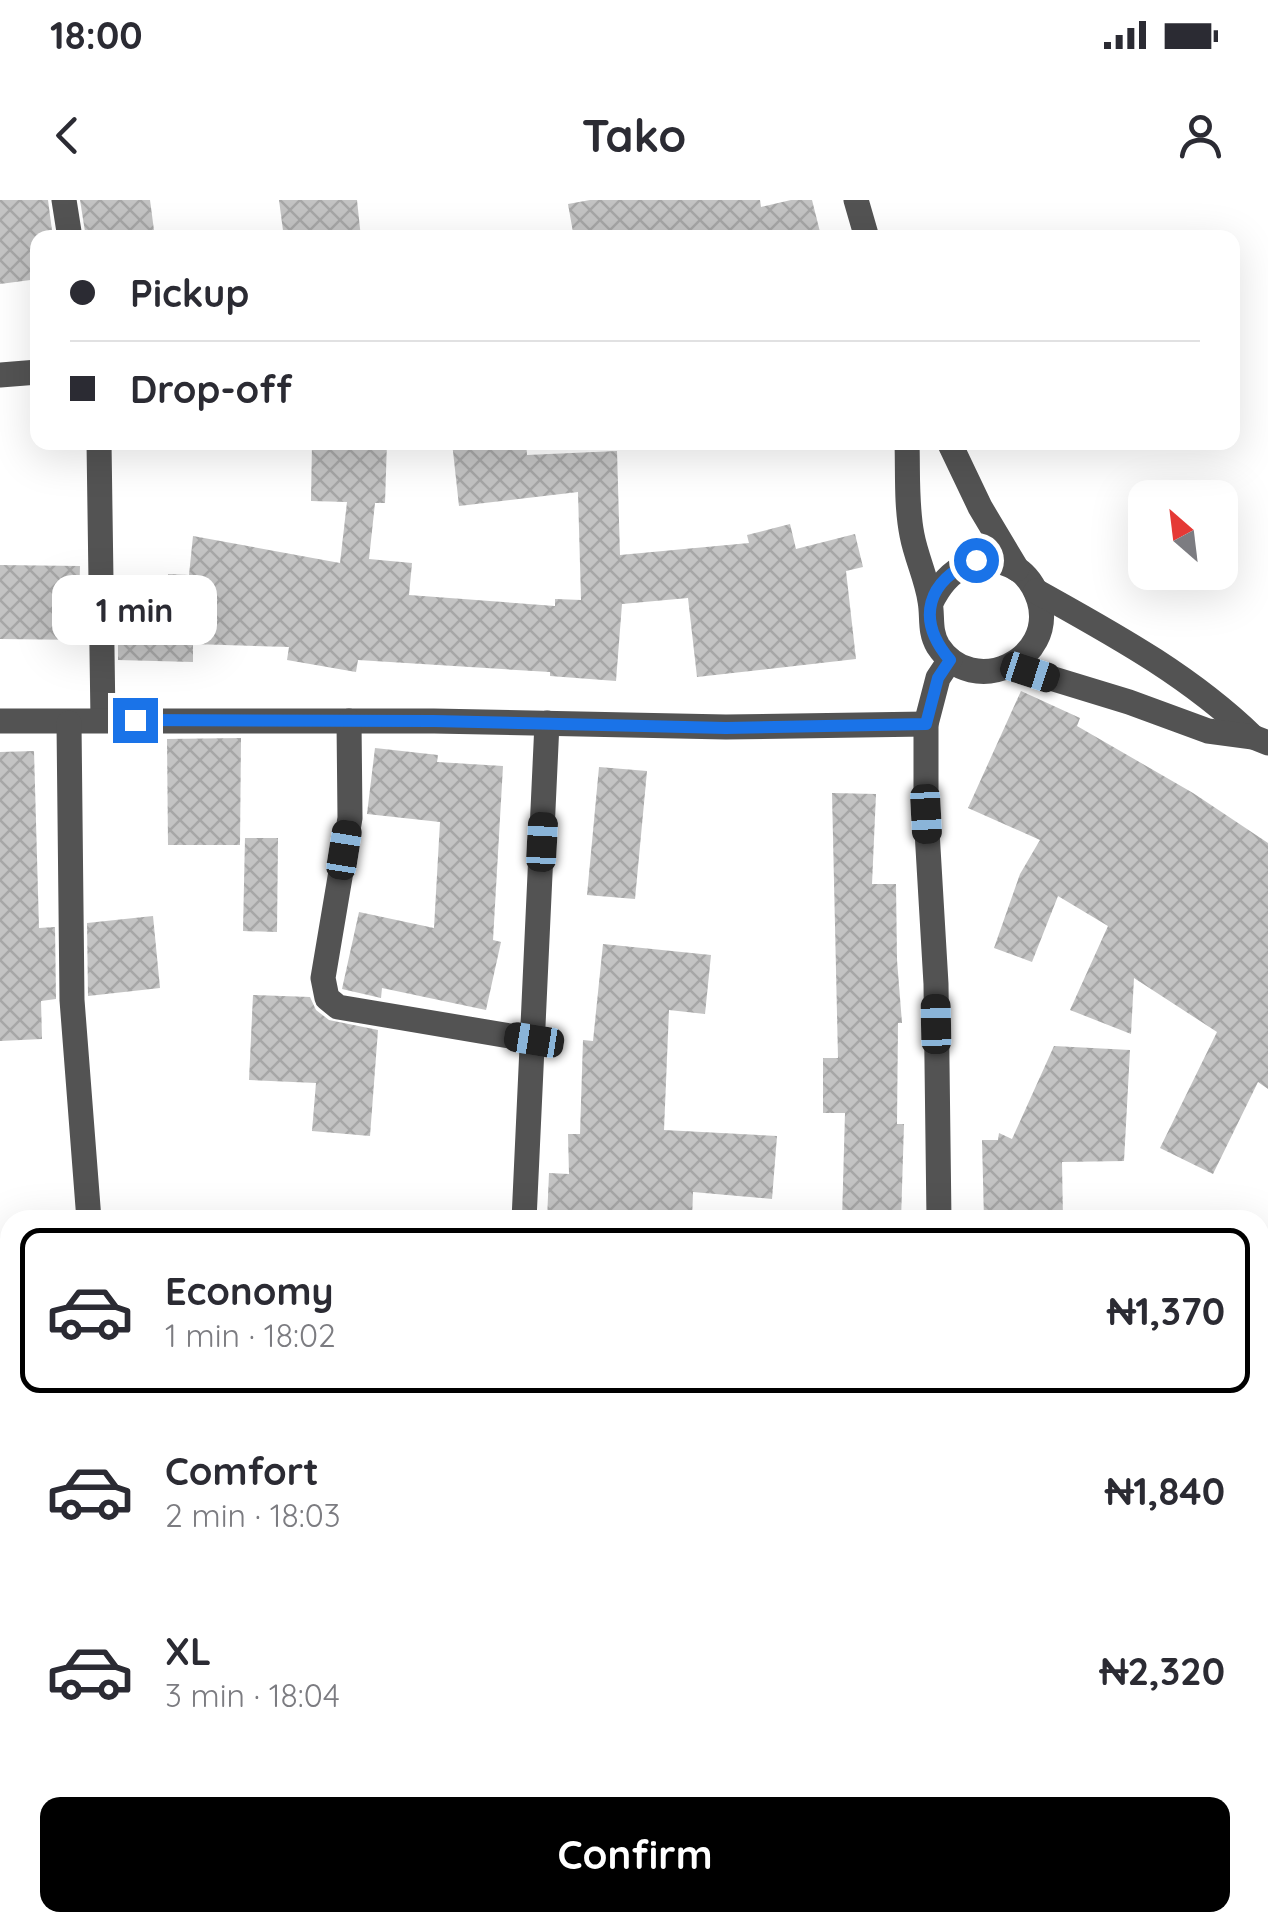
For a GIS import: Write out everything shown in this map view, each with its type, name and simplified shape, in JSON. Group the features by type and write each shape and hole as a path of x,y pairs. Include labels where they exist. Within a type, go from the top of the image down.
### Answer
{"street":[{"path":"64,200 69,230"},
{"path":"856,200 865,230"},
{"path":"0,375 30,373"},
{"path":"100,450 103,720"},
{"path":"908,450 912,534 936,644 950,660 969,670 990,672 1011,666 1028,653 1039,634 1042,612 1036,592"},
{"path":"952,450 1017,570 1036,592 1132,645 1215,700 1260,740"},
{"path":"930,603 940,583 956,568 976,560 997,561 1017,570"},
{"path":"939,1210 936,984 926,814 926,724 938,678 950,660"},
{"path":"1011,666 1208,731 1260,740"},
{"path":"0,721 349,721 726,728 926,724"},
{"path":"349,721 350,818 323,978 328,998 338,1006 534,1040"},
{"path":"69,722 72,1000 88,1210"},
{"path":"525,1210 547,723"}],"building":[{"path":"0,200 48,200 52,230 30,230 30,280 0,284"},
{"path":"80,200 150,200 154,230 85,230"},
{"path":"279,200 357,200 360,230 283,230"},
{"path":"590,200 760,200 761,207 812,200 820,230 573,230 568,204"},
{"path":"312,450 387,450 385,503 375,503 369,559 412,563 409,595 555,606 555,599 581,600 578,492 459,506 453,450 527,450 527,455 617,451 620,555 749,543 747,535 790,524 796,549 855,534 863,567 846,571 856,659 697,677 688,598 622,604 616,681 550,676 550,672 358,660 356,672 287,660 289,647 193,644 193,662 118,660 118,602 167,603 168,574 189,575 193,536 340,563 347,502 311,501"},
{"path":"0,565 80,566 79,601 85,602 86,640 0,639"},
{"path":"1021,691 1080,718 1077,726 1193,793 1268,843 1268,1089 1258,1082 1213,1174 1160,1148 1217,1032 1134,978 1131,1034 1070,1010 1108,926 1058,896 1032,962 994,948 1020,874 1040,840 968,808"},
{"path":"241,738 240,845 168,845 167,739"},
{"path":"375,748 438,755 437,762 503,766 493,940 501,942 486,1010 382,988 381,998 342,989 359,912 434,928 440,822 367,814"},
{"path":"34,751 39,928 55,927 56,999 41,1001 42,1039 0,1041 0,752"},
{"path":"599,767 647,771 635,899 587,895"},
{"path":"832,793 876,794 872,884 896,884 902,1023 898,1023 897,1124 904,1124 901,1210 842,1210 845,1113 823,1113 823,1058 838,1058"},
{"path":"245,838 278,838 277,932 243,931"},
{"path":"153,916 160,988 88,996 87,923"},
{"path":"603,944 711,955 705,1014 669,1010 664,1130 777,1136 772,1199 693,1192 692,1210 547,1210 549,1173 569,1174 568,1134 580,1134 583,1040 593,1041"},
{"path":"253,995 310,997 316,1010 329,1020 378,1030 370,1136 312,1131 316,1083 249,1080"},
{"path":"1054,1046 1130,1050 1124,1161 1062,1162 1063,1210 984,1210 982,1140 998,1140 999,1133 1012,1139"}],"route":[{"path":"135,720 434,721 726,728 926,724 938,678 950,660 936,644 930,624 930,603 940,583 956,568 976,560"}]}
